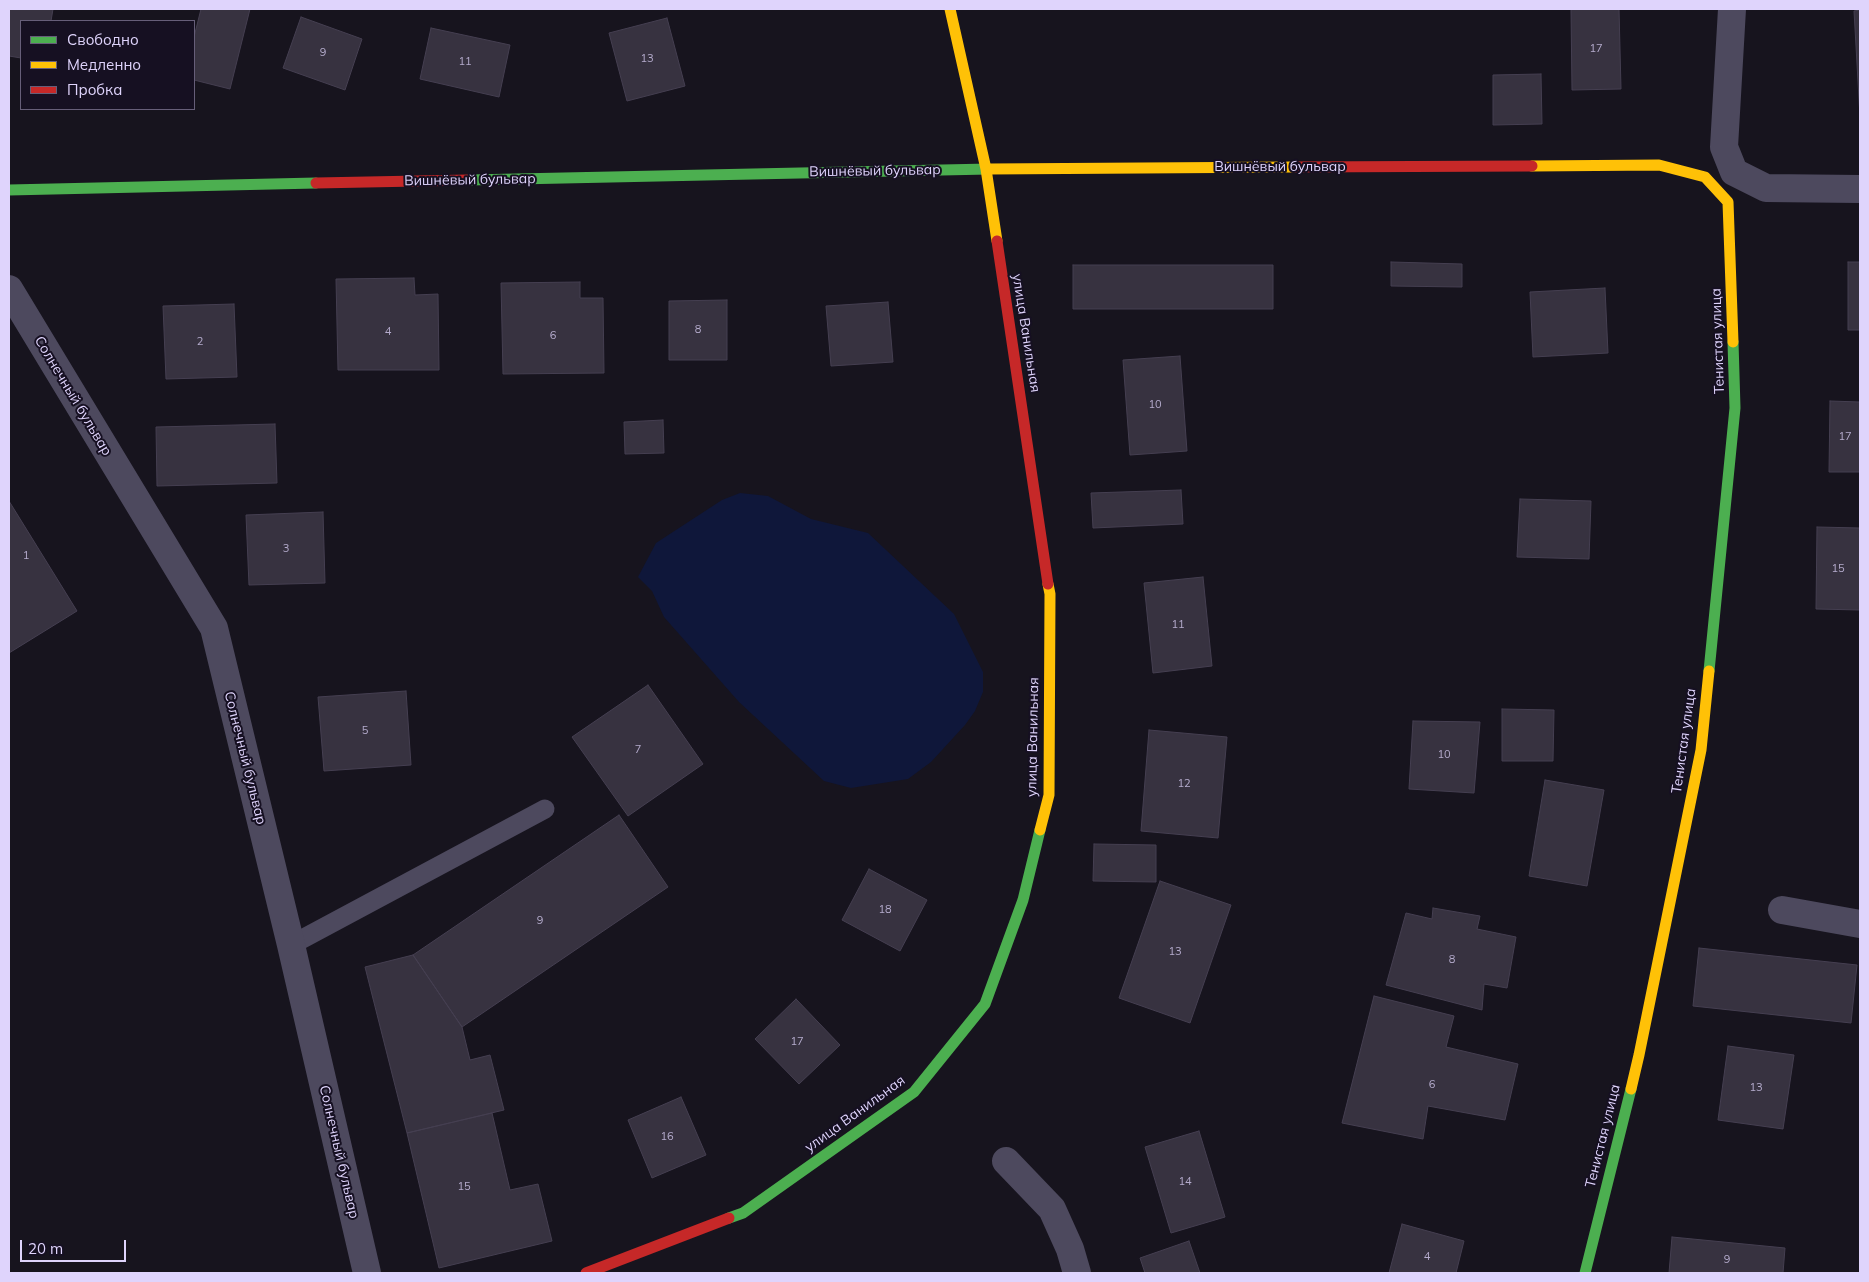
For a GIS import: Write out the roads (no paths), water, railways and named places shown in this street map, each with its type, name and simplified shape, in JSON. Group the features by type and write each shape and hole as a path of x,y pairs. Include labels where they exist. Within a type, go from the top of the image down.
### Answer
{"street":[{"name":"улица Ванильная","path":"586,1273 743,1214 914,1092 985,1004 1023,900 1049,795 1050,594 986,169 950,9"},
{"path":"1732,9 1724,147 1734,172 1766,188 1860,189"},
{"name":"Вишнёвый бульвар","path":"9,190 986,169 1659,165 1705,177 1728,202"},
{"name":"Тенистая улица","path":"1585,1273 1639,1055 1701,750 1735,408 1728,202"},
{"name":"Солнечный бульвар","path":"9,289 214,628 368,1273"},
{"path":"1782,910 1860,924"},
{"path":"1006,1161 1052,1209 1070,1249 1077,1273"}],"lane":[{"path":"291,945 545,809"}],"water":[{"path":"740,493 768,496 811,519 868,533 954,614 983,672 983,692 975,711 965,725 931,762 908,779 851,788 824,781 739,702 664,617 652,591 638,577 656,543 722,500"}]}
